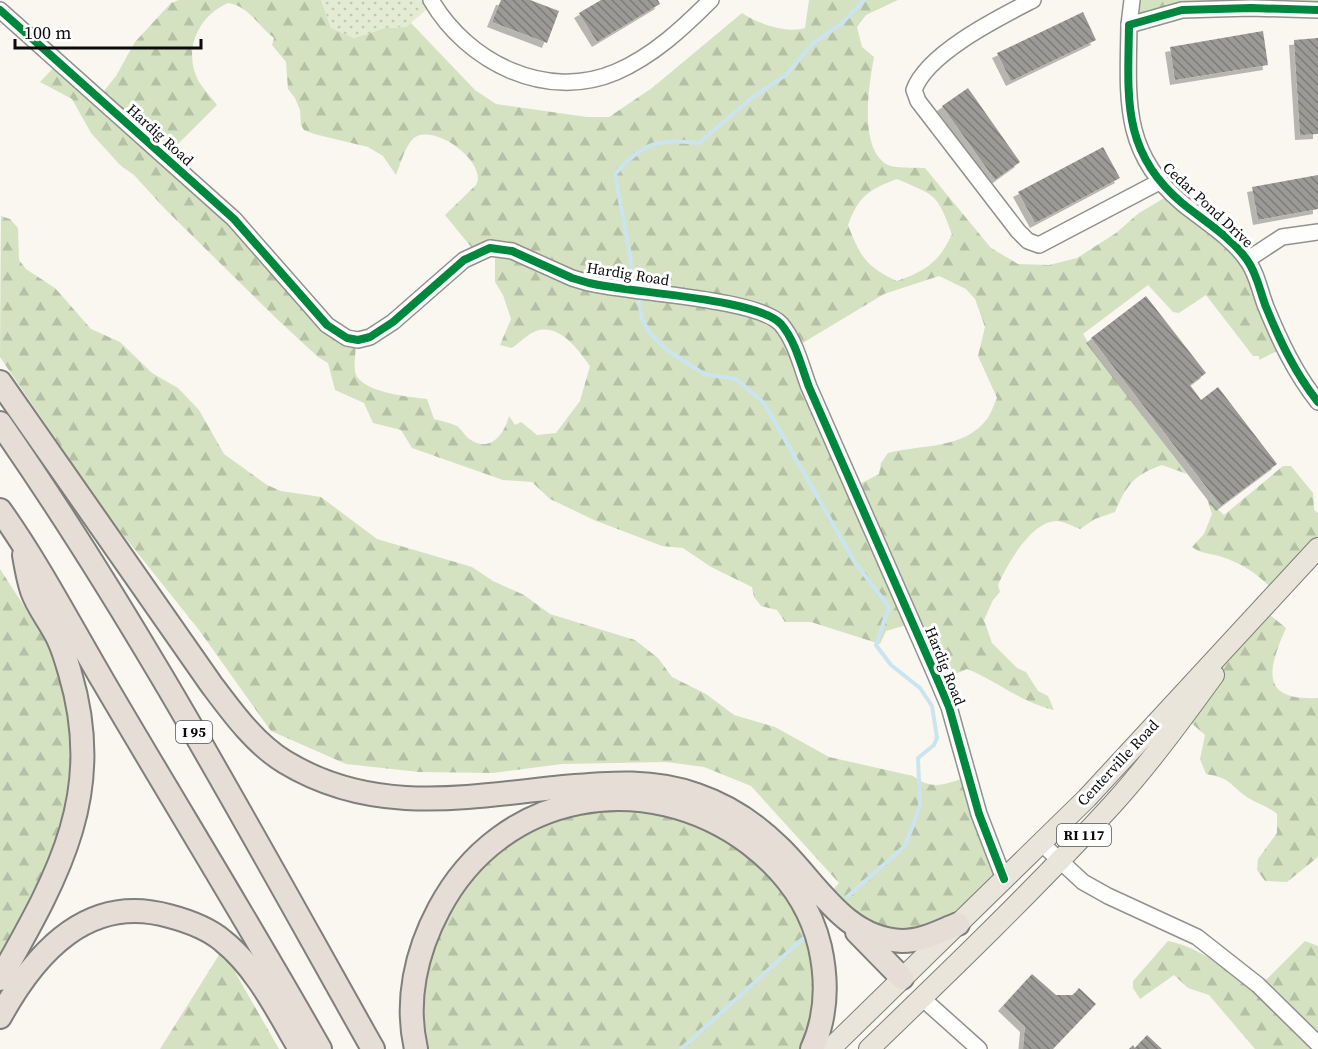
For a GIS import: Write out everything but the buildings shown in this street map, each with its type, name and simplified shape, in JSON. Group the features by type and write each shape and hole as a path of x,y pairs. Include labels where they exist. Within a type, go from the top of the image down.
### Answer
{"highway":[{"path":"0,382 232,713 284,762 321,780 356,792 393,798 427,800 626,782 664,786 698,795 731,810 758,828 782,849 902,978"},
{"name":"I 95","path":"0,423 46,489 145,650 373,1049"},
{"path":"0,510 20,539 260,941 320,1049"},
{"path":"0,979 62,861 79,801 83,771 79,707 60,642 32,592 20,539"},
{"path":"416,1049 412,999 421,947 444,898 462,873 477,855 525,821 552,809 605,799 639,800 674,806 710,819 768,857 790,882 807,909 824,967 826,993 822,1020 812,1049"},
{"path":"0,1017 37,959 76,927 111,915 128,912 162,914 200,927 231,948 258,979 300,1049"},
{"path":"847,921 875,935 903,941 923,939 958,924"}],"main road":[{"name":"Centerville Road","path":"830,1049 1087,798 1318,548"},
{"name":"Centerville Road","path":"869,1049 1060,860 1154,756 1272,598"},
{"path":"902,978 922,998"}],"street":[{"path":"431,0 451,29 469,47 490,62 520,74 571,82 614,73 634,63 688,23 711,0"},
{"name":"Cedar Pond Drive","path":"1033,0 988,24 923,73 914,90 918,101 1011,222 1034,244 1039,245 1160,182"},
{"name":"Cedar Pond Drive","path":"1132,0 1129,25 1128,96 1132,129 1137,145 1160,182 1230,242 1247,260 1280,340 1318,402"},
{"path":"1129,25 1182,10 1251,8 1318,10"},
{"name":"Hardig Road","path":"0,10 226,212 327,324 347,338 358,340 370,337 393,322 470,256 490,248 501,248 522,254 572,278 631,291 650,292 761,312 778,322 790,338 809,387 946,699 979,814 1004,879"},
{"name":"Cedar Pond Drive","path":"1247,260 1282,237 1318,232"},
{"path":"1041,843 1083,882 1197,937 1258,985 1318,1044"},
{"path":"922,998 979,1049"}],"green space":[{"path":"179,0 321,0 331,28 354,38 385,28 406,27 411,23 475,90 496,104 587,117 609,117 652,88 742,13 755,20 790,30 805,28 809,0 898,0 866,15 857,27 862,47 874,57 868,116 872,145 879,157 892,166 925,168 991,248 1018,264 1049,265 1077,258 1116,233 1139,213 1171,194 1248,261 1283,348 1259,360 1259,356 1253,356 1206,295 1179,313 1173,312 1148,285 1083,334 1093,351 1187,474 1162,465 1132,482 1123,494 1115,512 1095,519 1080,529 1060,521 1047,523 1029,536 1007,567 998,585 1000,592 993,600 984,620 992,643 1017,668 1026,672 1038,691 1048,696 1054,710 1020,697 967,669 940,681 910,624 886,631 880,644 811,622 785,622 777,610 761,606 754,597 752,587 711,567 683,548 662,546 594,520 550,499 532,482 503,480 412,448 401,430 373,423 364,403 335,390 328,363 318,357 278,320 166,210 134,175 120,165 91,133 72,99 40,82 58,63 99,97 116,76 135,42 171,3","holes":["228,3 248,12 274,38 272,45 286,62 288,89 300,110 301,125 304,130 368,147 383,156 396,175 404,153 411,141 419,135 431,135 443,139 466,155 474,165 478,176 476,185 445,215 476,253 495,253 495,282 503,295 511,319 500,345 512,348 536,331 553,331 568,340 590,366 580,401 556,433 537,435 521,422 515,425 509,416 499,436 488,444 482,444 467,437 457,426 434,419 427,399 388,393 368,386 355,372 356,342 333,330 166,156 217,105 199,82 194,70 193,47 196,36 208,16","897,179 928,193 943,210 952,234 937,259 924,269 897,281 878,271 865,259 848,225 856,207 866,195","939,276 966,289 975,299 985,327 978,356 997,398 987,419 966,436 941,444 888,453 881,463 879,474 854,487 796,347 884,294"]},
{"path":"321,0 431,0 432,5 406,27 385,28 354,38 331,28"},
{"path":"1133,0 1318,0 1318,11 1184,11 1134,25"},
{"path":"1,216 10,219 18,228 19,260 26,269 55,288 91,329 120,342 152,373 178,388 199,410 224,454 267,485 281,491 321,497 377,539 472,567 493,581 524,595 550,614 635,640 658,658 672,677 706,694 734,715 775,727 829,757 913,776 932,785 964,778 1002,873 966,914 885,940 829,894 839,883 751,786 704,767 666,762 562,764 493,773 419,772 346,764 271,731 199,630 108,516 0,357"},
{"path":"1283,466 1291,466 1313,493 1314,510 1318,513 1318,549 1277,594 1245,567 1192,547 1204,534 1212,514 1207,499 1224,515"},
{"path":"0,569 66,671 84,774 0,981"},
{"path":"1264,610 1286,628 1273,669 1273,680 1277,688 1299,698 1318,698 1318,857 1287,882 1265,881 1257,870 1258,859 1277,833 1277,814 1247,797 1226,780 1206,774 1200,759 1205,735 1173,707"},
{"path":"615,799 749,845 814,934 813,1049 416,1049 423,941 491,845"},
{"path":"1168,941 1181,944 1203,955 1224,968 1254,992 1305,941 1318,946 1318,1049 1255,1049 1209,995 1188,988 1174,975 1140,999 1133,988 1133,981"},
{"path":"219,955 227,958 279,1049 160,1049"}],"waterway":[{"path":"636,288 615,174 634,155 652,145 673,141 699,143 749,100 787,74 812,44 841,24 864,0"},
{"path":"638,295 642,319 649,332 667,350 704,374 736,379 764,403 854,561 889,607 876,645 891,665 920,688 932,706 937,738 934,745 918,758 920,806 905,846 847,897"},
{"path":"681,1049 807,935"}],"cycle path":[{"path":"1318,10 1251,8 1182,10 1129,25 1128,76 1132,122 1138,143 1148,164 1162,184 1225,237 1247,260 1283,344 1302,380 1318,402"},
{"path":"0,10 234,219 327,325 347,338 358,340 370,337 393,322 464,260 490,248 512,251 572,278 589,283 720,302 768,315 781,324 794,346 809,387 949,707 979,814 1004,879"}]}
